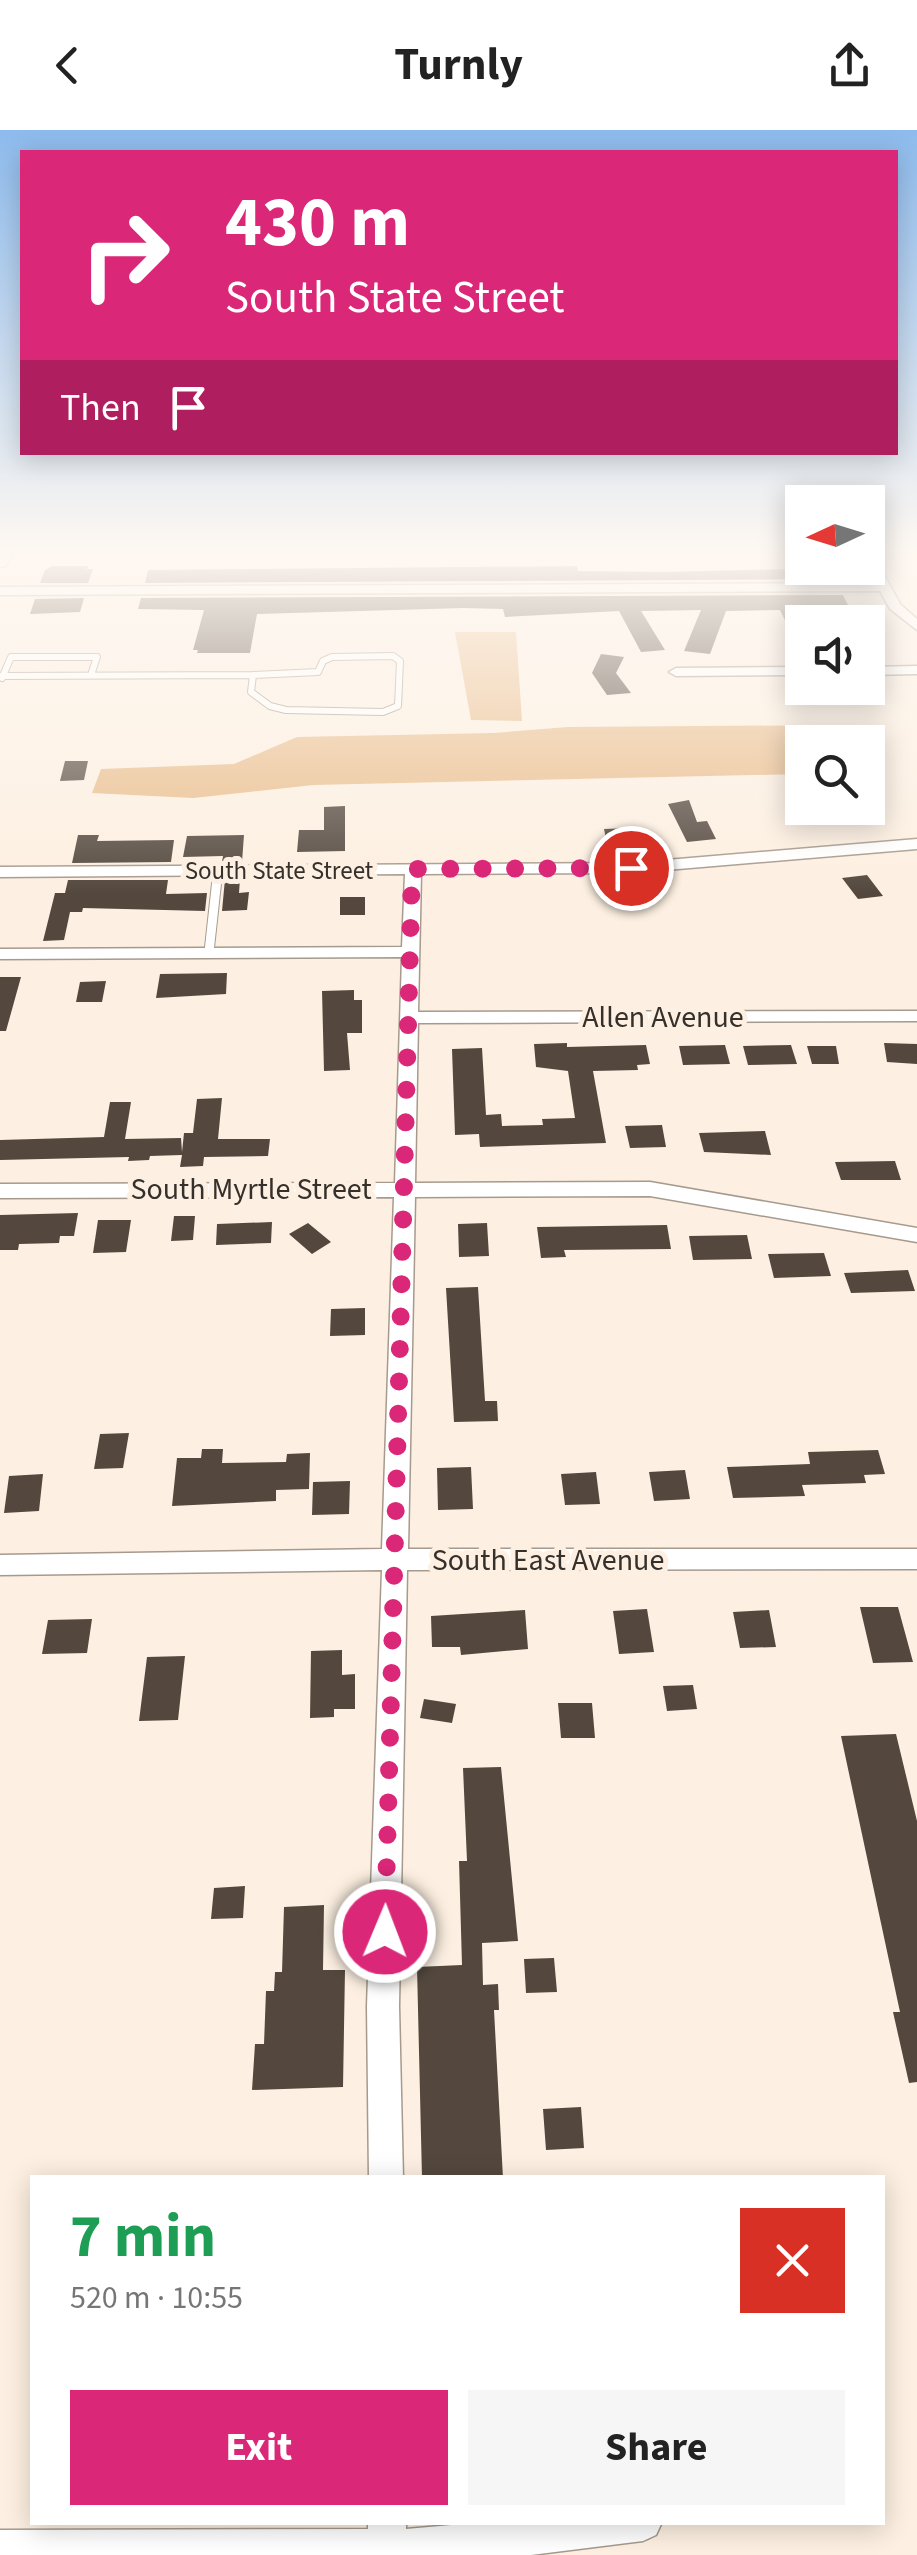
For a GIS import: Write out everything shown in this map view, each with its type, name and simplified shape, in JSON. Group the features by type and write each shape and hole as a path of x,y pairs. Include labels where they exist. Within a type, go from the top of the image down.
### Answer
{"street":[{"path":"885,670 917,670"},
{"path":"676,672 785,671"},
{"name":"South State Street","path":"0,872 631,868 917,844"},
{"path":"386,2175 383,2006 407,1189 412,869"},
{"path":"0,954 411,952"},
{"name":"Allen Avenue","path":"409,1018 917,1016"},
{"name":"South Myrtle Street","path":"0,1191 678,1190 917,1234"},
{"name":"South East Avenue","path":"0,1565 917,1559"},
{"path":"0,2549 387,2542 434,2548 619,2525"}],"lane":[{"path":"91,676 94,667"},
{"path":"1,678 312,674 322,667"},
{"path":"253,675 250,692 280,710 382,712 398,706 400,667"},
{"path":"209,952 218,870"}],"shaded area":[{"path":"461,667 518,667 522,721 471,720"},
{"path":"785,725 785,774 313,785 193,798 92,793 101,769 234,764 297,737 494,733 568,727"}],"building":[{"path":"595,667 619,667 616,673 631,693 607,695 592,673"},
{"path":"65,761 88,761 84,780 60,781"},
{"path":"689,800 697,822 707,821 716,839 687,842 668,804"},
{"path":"345,806 345,851 297,852 299,830 324,830 324,807"},
{"path":"632,828 636,847 608,848 604,829"},
{"path":"78,835 99,835 97,841 174,840 171,862 72,863"},
{"path":"244,835 242,862 222,862 223,856 183,857 187,836"},
{"path":"867,875 883,896 858,899 842,878"},
{"path":"225,879 240,879 239,893 249,892 247,910 222,911"},
{"path":"68,880 168,880 166,894 207,893 205,911 83,908 82,912 70,912 64,940 43,941 55,893 65,893"},
{"path":"340,897 365,897 365,915 340,915"},
{"path":"227,973 226,994 156,998 160,974"},
{"path":"0,977 21,977 6,1031 0,1031"},
{"path":"106,981 102,1002 76,1002 80,982"},
{"path":"354,990 354,1000 362,1000 362,1033 347,1033 350,1070 324,1071 322,991"},
{"path":"567,1043 567,1047 646,1045 650,1064 637,1065 638,1070 593,1071 606,1143 480,1147 479,1134 455,1135 452,1049 482,1048 486,1115 501,1114 502,1126 543,1125 542,1119 575,1118 568,1071 536,1067 534,1044"},
{"path":"884,1043 917,1044 917,1064 887,1062"},
{"path":"725,1045 730,1064 683,1065 679,1046"},
{"path":"791,1045 797,1064 748,1065 743,1046"},
{"path":"807,1046 836,1046 839,1064 812,1064"},
{"path":"222,1098 218,1139 270,1139 268,1156 204,1157 203,1166 180,1167 182,1155 128,1161 129,1157 0,1160 0,1140 104,1137 110,1102 131,1102 125,1139 181,1138 182,1152 184,1133 193,1133 197,1099"},
{"path":"662,1125 666,1147 630,1148 625,1126"},
{"path":"765,1131 771,1155 704,1152 699,1133"},
{"path":"895,1161 901,1180 841,1180 835,1162"},
{"path":"78,1213 74,1236 60,1236 59,1243 19,1244 18,1250 0,1250 0,1215"},
{"path":"174,1216 195,1216 193,1240 171,1241"},
{"path":"98,1220 131,1220 126,1252 93,1253"},
{"path":"272,1222 271,1243 216,1245 217,1224"},
{"path":"308,1223 331,1242 312,1254 289,1234"},
{"path":"487,1223 489,1256 459,1257 458,1224"},
{"path":"667,1225 671,1249 564,1250 566,1257 541,1258 537,1227"},
{"path":"747,1235 752,1259 693,1260 689,1236"},
{"path":"824,1253 831,1276 774,1278 768,1254"},
{"path":"908,1270 915,1291 851,1293 844,1273"},
{"path":"478,1287 485,1401 497,1401 498,1421 454,1422 446,1288"},
{"path":"365,1308 365,1335 330,1336 331,1309"},
{"path":"129,1433 123,1468 94,1469 100,1434"},
{"path":"202,1449 223,1449 222,1463 286,1462 287,1454 310,1453 309,1489 276,1490 276,1501 172,1506 177,1458 201,1458"},
{"path":"878,1450 885,1474 864,1475 866,1483 802,1485 805,1496 733,1498 727,1467 810,1464 808,1452"},
{"path":"471,1467 473,1509 438,1510 437,1468"},
{"path":"685,1470 690,1499 654,1501 649,1472"},
{"path":"596,1472 600,1504 565,1505 561,1474"},
{"path":"43,1474 39,1511 4,1513 9,1476"},
{"path":"350,1481 349,1514 312,1515 313,1482"},
{"path":"860,1607 898,1607 913,1662 873,1663"},
{"path":"647,1609 654,1652 619,1654 613,1611"},
{"path":"525,1610 528,1649 461,1655 460,1647 432,1647 431,1616"},
{"path":"769,1610 776,1647 740,1648 733,1612"},
{"path":"92,1619 87,1653 42,1654 48,1620"},
{"path":"342,1650 342,1675 355,1674 355,1709 334,1709 334,1717 310,1718 311,1651"},
{"path":"185,1656 178,1720 139,1721 147,1657"},
{"path":"693,1685 697,1709 667,1711 663,1686"},
{"path":"424,1699 456,1704 452,1723 420,1718"},
{"path":"558,1703 592,1703 595,1738 561,1738"},
{"path":"896,1734 917,1821 917,2082 909,2083 893,2012 900,2012 841,1736"},
{"path":"501,1767 518,1941 482,1943 483,1985 498,1984 499,2010 494,2010 503,2175 422,2175 417,1967 462,1965 459,1861 467,1861 463,1768"},
{"path":"245,1886 243,1918 211,1919 214,1888"},
{"path":"324,1905 323,1970 345,1970 343,2087 252,2090 255,2044 264,2044 266,1991 274,1991 275,1972 282,1972 284,1907"},
{"path":"554,1958 557,1992 526,1993 524,1959"},
{"path":"581,2107 584,2148 546,2150 543,2109"}],"route":[{"path":"385,1932 407,1189 412,869 631,868"}]}
